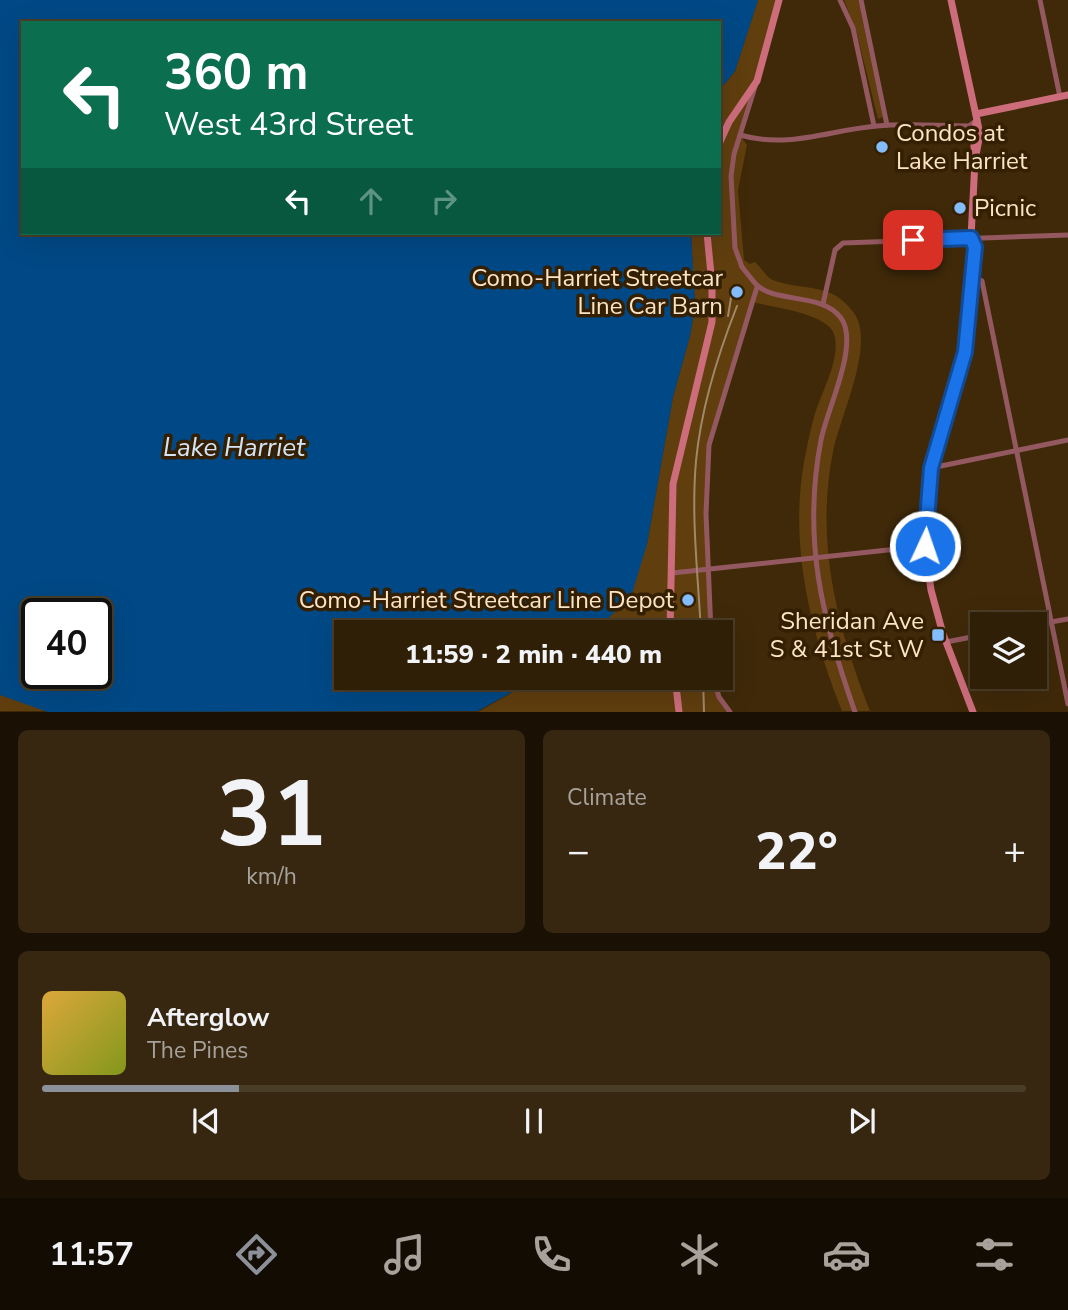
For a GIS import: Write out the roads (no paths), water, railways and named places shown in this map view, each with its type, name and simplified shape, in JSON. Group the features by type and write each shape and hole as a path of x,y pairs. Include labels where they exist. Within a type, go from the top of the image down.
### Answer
{"street":[{"path":"779,0 740,135 730,187 735,248 742,267 756,284 823,304 841,318 848,337 817,465 815,558 829,636 855,712"},
{"path":"840,0 853,28 874,126"},
{"path":"861,0 887,125"},
{"path":"951,0 976,117 973,132 975,161 965,352 931,468 925,546 931,590 946,642 973,712"},
{"path":"740,135 761,140 798,141 874,126 969,126 976,117 1064,96 1040,0"},
{"path":"721,140 746,93 757,81"},
{"path":"669,620 673,484 712,322 707,235"},
{"path":"823,304 835,250 843,243 1068,235"},
{"path":"968,297 974,277 975,247 971,238"},
{"path":"974,277 982,281 1068,704"},
{"path":"710,620 706,492 709,445 756,284"},
{"path":"931,468 1068,440"},
{"path":"672,573 925,546"},
{"path":"1047,623 1068,619"},
{"path":"946,642 970,637"},
{"path":"676,690 679,712"},
{"path":"717,690 730,712"}],"water":[{"name":"Lake Harriet","path":"0,0 758,0 735,71 721,88 721,21 21,21 21,235 691,235 695,307 673,397 647,544 631,597 606,620 334,620 334,690 516,690 478,711 48,712 0,695"}],"tram line":[{"path":"728,316 732,292"},
{"path":"700,620 695,525 696,461 711,382 737,306"},
{"path":"703,690 704,712"}],"place":[{"name":"Condos at Lake Harriet","path":"882,147"},
{"name":"Picnic","path":"960,208"},
{"name":"Como-Harriet Streetcar Line Car Barn","path":"737,292"},
{"name":"Como-Harriet Streetcar Line Depot","path":"688,600"},
{"name":"Sheridan Ave S & 41st St W","path":"938,635"}]}
